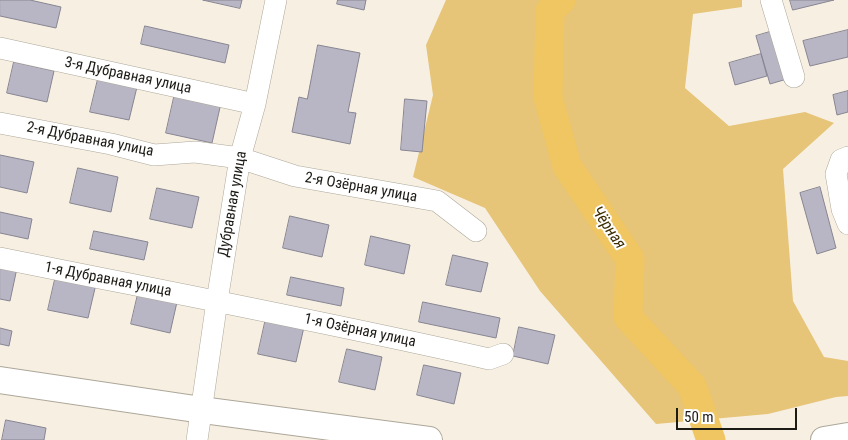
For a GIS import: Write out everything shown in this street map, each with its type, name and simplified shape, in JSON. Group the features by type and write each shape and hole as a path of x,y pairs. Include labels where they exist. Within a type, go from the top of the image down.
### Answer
{"main road":[{"path":"0,380 202,410 429,440"},
{"path":"824,440 848,436"}],"street":[{"name":"Дубравная улица","path":"197,440 240,158 255,104 276,0"},
{"path":"771,0 794,76"},
{"name":"3-я Дубравная улица","path":"0,48 255,104"},
{"name":"2-я Дубравная улица","path":"0,123 111,144 154,155 195,152 240,158"},
{"name":"2-я Озёрная улица","path":"240,158 294,176 438,201 476,231"},
{"path":"844,158 836,174 842,210 848,224"},
{"name":"1-я Дубравная улица","path":"0,258 217,301"},
{"name":"1-я Озёрная улица","path":"217,301 380,334 489,359 503,354"}],"shaded area":[{"path":"446,0 742,0 742,7 693,14 685,88 729,126 805,112 834,123 783,169 793,301 824,357 848,361 848,396 836,397 768,414 656,424 540,291 485,208 413,177 433,95 426,45"}],"building":[{"path":"0,0 30,0 61,7 56,28 0,16"},
{"path":"203,0 242,0 240,8"},
{"path":"338,0 366,0 364,10 337,4"},
{"path":"790,0 834,0 793,10"},
{"path":"145,26 229,45 225,63 141,44"},
{"path":"848,30 848,57 810,66 803,41"},
{"path":"773,31 787,79 770,84 756,36"},
{"path":"318,45 360,53 348,112 356,113 350,144 292,132 299,97 307,99"},
{"path":"761,54 767,76 735,85 729,63"},
{"path":"14,62 54,71 47,102 7,93"},
{"path":"98,79 137,87 129,120 90,112"},
{"path":"848,91 848,112 837,115 833,95"},
{"path":"175,93 221,103 212,143 166,133"},
{"path":"405,99 427,101 422,152 401,150"},
{"path":"0,155 34,162 27,193 0,187"},
{"path":"78,168 118,177 111,212 70,203"},
{"path":"820,187 836,248 817,254 800,193"},
{"path":"157,188 199,197 192,228 150,219"},
{"path":"0,212 32,219 28,239 0,233"},
{"path":"290,216 329,225 322,257 283,248"},
{"path":"94,231 148,242 144,260 90,249"},
{"path":"371,236 410,245 404,274 365,265"},
{"path":"453,255 488,263 481,292 446,285"},
{"path":"0,264 17,268 10,301 0,299"},
{"path":"56,275 96,284 88,318 48,310"},
{"path":"291,277 344,288 341,306 287,295"},
{"path":"138,294 177,302 170,333 131,324"},
{"path":"423,302 500,318 496,338 419,322"},
{"path":"266,318 304,327 296,362 258,354"},
{"path":"519,327 555,335 548,364 513,356"},
{"path":"0,328 12,331 9,346 0,344"},
{"path":"347,349 382,357 375,390 339,382"},
{"path":"424,365 461,373 454,404 417,395"},
{"path":"6,420 46,428 44,440 2,440"}],"waterway":[{"name":"Чёрная","path":"561,0 550,11 548,97 567,166 630,259 628,317 692,386 711,440"}]}
